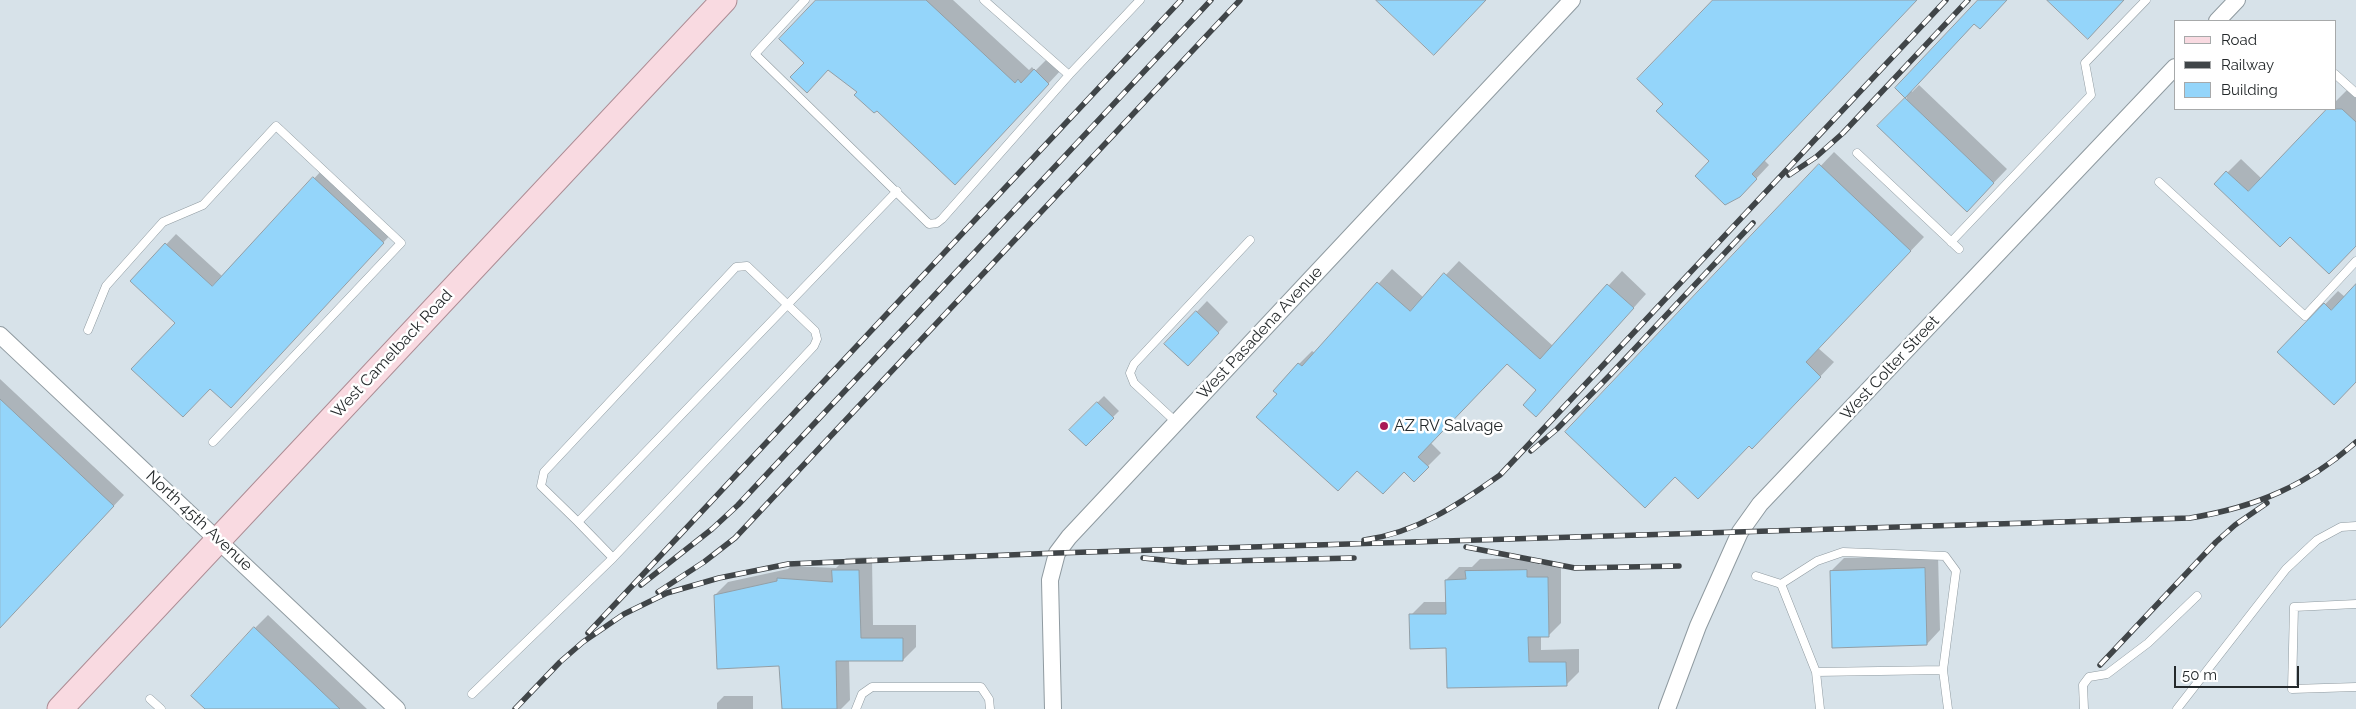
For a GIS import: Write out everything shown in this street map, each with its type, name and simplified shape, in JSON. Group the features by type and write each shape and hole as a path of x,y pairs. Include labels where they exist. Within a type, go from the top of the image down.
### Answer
{"main road":[{"name":"West Camelback Road","path":"60,709 724,0"}],"street":[{"name":"West Pasadena Avenue","path":"1053,709 1050,580 1057,553 1080,524 1572,0"},
{"path":"2218,20 2237,0"},
{"name":"West Colter Street","path":"1667,709 1698,626 1740,532 1760,504 2174,67"},
{"name":"North 45th Avenue","path":"0,335 397,709"}],"lane":[{"path":"805,0 755,54 929,224 937,223 1140,0"},
{"path":"984,0 1070,76"},
{"path":"1951,242 2092,95 2085,63 2146,0"},
{"path":"2336,75 2356,93"},
{"path":"88,330 106,286 163,222 203,205 276,126 401,243 212,442"},
{"path":"1857,153 1959,249"},
{"path":"2159,182 2305,316 2356,262"},
{"path":"578,522 897,192"},
{"path":"1176,422 1134,383 1130,374 1134,364 1250,240"},
{"path":"472,694 613,558 814,346 817,339 815,331 747,266 736,267 544,472 541,486 613,558"},
{"path":"2177,709 2286,569 2317,540 2341,527 2356,526"},
{"path":"1781,584 1817,561 1843,552 1945,556 1956,571 1943,670 1948,709"},
{"path":"1756,576 1781,584"},
{"path":"1781,584 1816,672 1820,709"},
{"path":"2084,709 2083,684 2089,677 2107,674 2148,642 2197,596"},
{"path":"2356,604 2294,607 2292,689 2356,687"},
{"path":"1816,672 1943,670"},
{"path":"856,709 862,694 872,687 981,687 989,699 990,709"},
{"path":"150,699 161,709"}],"building":[{"path":"816,0 926,0 1015,83 1018,79 1021,83 1034,69 1049,84 955,185 877,111 874,113 854,95 857,92 828,70 807,93 790,77 804,63 779,39"},
{"path":"1376,0 1486,0 1434,55"},
{"path":"1713,0 1917,0 1752,174 1757,179 1740,197 1725,205 1695,176 1709,161 1656,111 1663,104 1637,79"},
{"path":"1978,0 2007,0 1980,29 1974,24 1905,98 1895,88"},
{"path":"2047,0 2124,0 2088,39"},
{"path":"1905,98 1994,183 1967,212 1877,126"},
{"path":"2342,109 2356,122 2356,246 2329,274 2290,237 2280,247 2214,184 2226,171 2248,191 2326,110"},
{"path":"1819,164 1911,251 1806,362 1821,377 1752,449 1749,446 1698,499 1675,477 1645,508 1565,432"},
{"path":"313,177 384,243 231,408 210,389 183,417 131,369 175,323 130,281 165,243 212,286"},
{"path":"1444,273 1540,359 1607,284 1634,308 1536,417 1523,405 1536,390 1507,364 1418,457 1429,467 1414,482 1404,472 1383,494 1357,471 1338,491 1256,417 1277,394 1273,391 1298,363 1302,366 1377,282 1410,311"},
{"path":"2356,284 2356,382 2334,405 2277,352 2324,303 2331,310"},
{"path":"1196,311 1219,333 1188,366 1164,344"},
{"path":"0,399 114,506 0,628"},
{"path":"1097,402 1114,418 1086,446 1069,430"},
{"path":"1925,568 1927,645 1832,648 1830,571"},
{"path":"832,570 859,570 861,638 903,638 903,661 836,661 837,709 782,709 779,666 717,669 714,595 777,581 777,578 832,582"},
{"path":"1527,570 1527,577 1548,577 1549,637 1528,637 1529,662 1566,662 1567,686 1447,688 1446,648 1410,649 1409,614 1446,614 1445,580 1466,579 1465,571"},
{"path":"254,627 340,709 205,709 191,696"}],"railway":[{"path":"588,633 1181,0"},
{"path":"641,585 712,529 738,505 1211,0"},
{"path":"658,592 704,562 735,538 1240,0"},
{"path":"1364,540 1401,531 1436,516 1500,475 1946,0"},
{"path":"1789,175 1816,157 1843,133 1968,0"},
{"path":"1531,451 1557,429 1610,375 1753,223"},
{"path":"515,709 560,662 583,642 624,614 667,593 719,578 788,564 1057,553 2190,518 2237,508 2279,492 2318,471 2356,442"},
{"path":"2100,665 2216,542 2235,525 2267,503"},
{"path":"1466,547 1575,568 1679,566"},
{"path":"1143,558 1183,562 1354,558"}],"place":[{"name":"AZ RV Salvage","path":"1384,426"}]}
